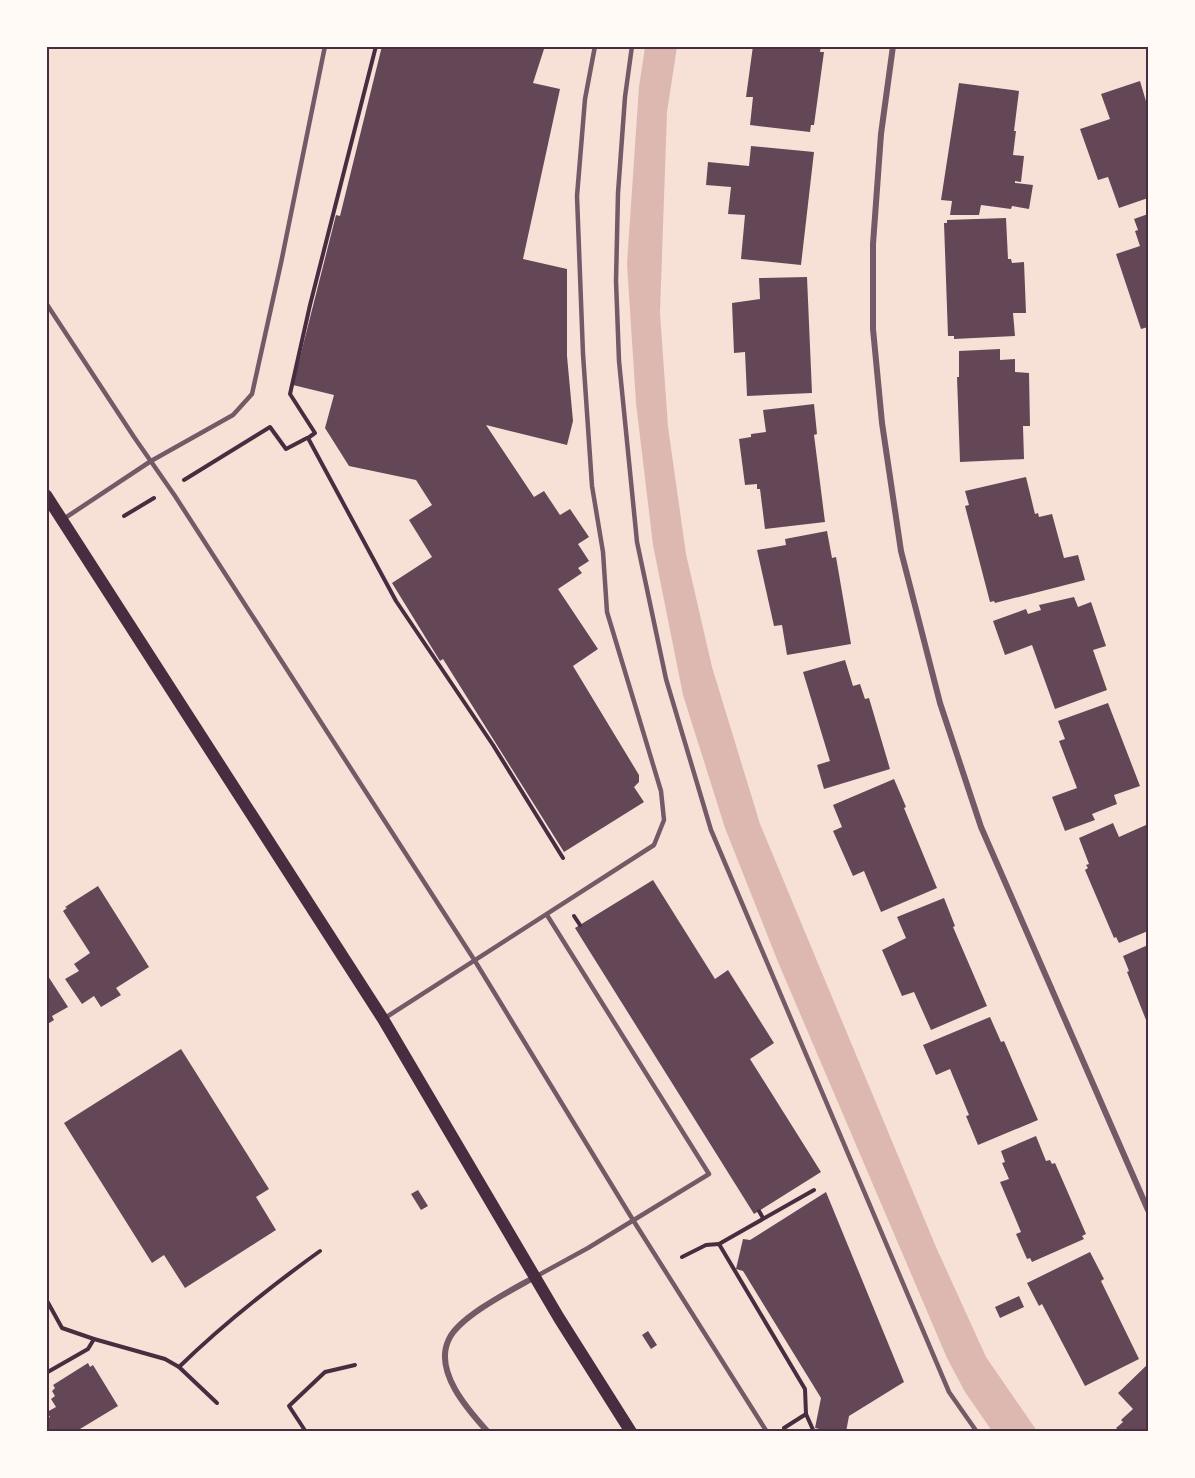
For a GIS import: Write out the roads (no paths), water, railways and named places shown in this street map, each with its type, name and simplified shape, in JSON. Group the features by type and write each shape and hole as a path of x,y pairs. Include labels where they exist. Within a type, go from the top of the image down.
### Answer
{"main road":[{"path":"46,495 383,1019 535,1277 631,1431"}],"street":[{"path":"893,46 881,134 875,211 873,329 882,423 901,551 940,703 981,827 1149,1210"},
{"path":"488,1431 468,1410 454,1387 447,1368 445,1350 449,1337 459,1325 482,1308 535,1277"}],"lane":[{"path":"63,520 151,460 233,415 252,394 325,46"},
{"path":"383,1019 654,844 664,820 661,791 607,612 603,552 592,486 583,354 578,196 585,99 595,46"},
{"path":"632,46 625,97 618,193 616,281 619,361 637,542 666,680 711,830 949,1392 977,1431"},
{"path":"46,303 170,489 475,961 633,1220 767,1431"},
{"path":"535,1277 709,1174 547,915"}]}
